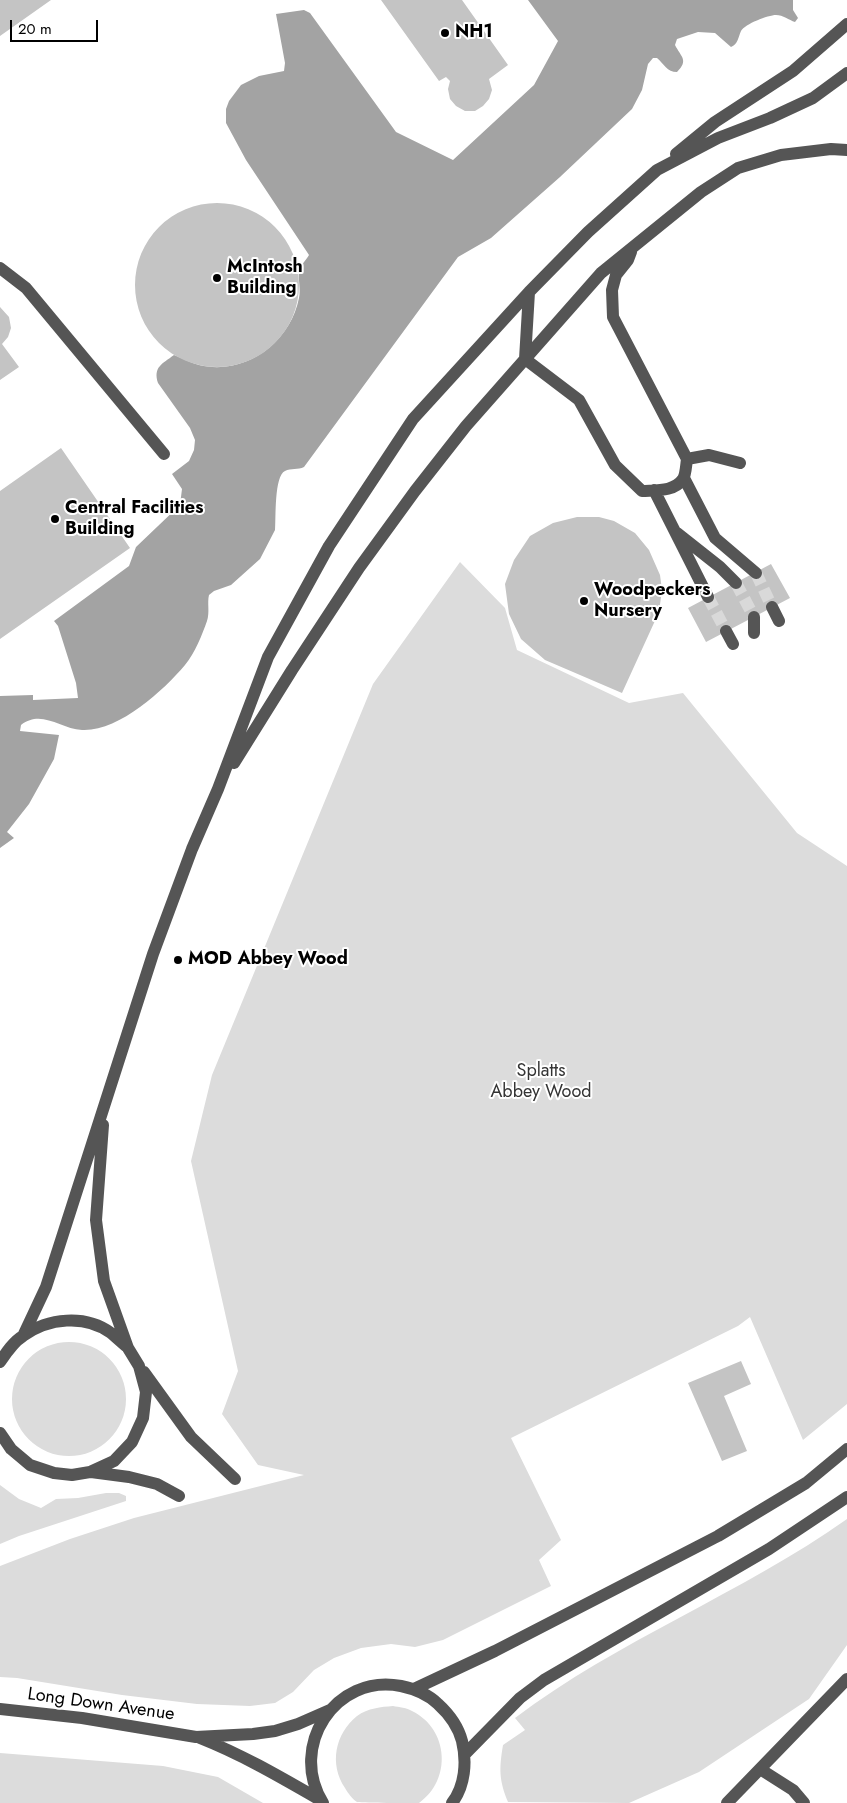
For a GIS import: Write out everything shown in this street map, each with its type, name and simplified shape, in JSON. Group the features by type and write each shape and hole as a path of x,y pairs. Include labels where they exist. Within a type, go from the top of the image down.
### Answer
{"street":[{"path":"0,1362 19,1339 46,1287 152,954 268,658 329,546 413,419 529,292 588,232 657,170 715,122 793,71 847,24"},
{"path":"657,170 718,138 770,118 813,98 847,73"},
{"path":"218,788 292,670 376,545 415,491 466,426 600,273 701,192 738,168 781,155 832,149 847,150"},
{"path":"525,360 579,400 615,465 642,490 664,490 675,486 684,478 688,459 613,317 612,290 616,275 628,260 634,246"},
{"path":"0,268 26,288 164,454"},
{"path":"525,360 529,292"},
{"path":"688,459 709,455 740,462"},
{"path":"684,478 715,538 756,573"},
{"path":"654,490 708,598"},
{"path":"674,530 736,583"},
{"path":"772,607 779,621"},
{"path":"754,617 754,633"},
{"path":"726,631 733,644"},
{"path":"105,1104 96,1220 104,1281 128,1348 139,1366 191,1437 235,1479"},
{"path":"0,1353 43,1324 66,1320 89,1323 110,1332 128,1348"},
{"path":"0,1432 6,1448 30,1465 54,1474 72,1475 90,1472 114,1461 132,1442 144,1418 146,1392 139,1366"},
{"path":"414,1689 495,1651 718,1536 806,1483 847,1449"},
{"path":"90,1472 129,1477 157,1484 179,1496"},
{"path":"465,1754 520,1698 544,1680 769,1549 847,1496"},
{"path":"727,1803 847,1679"},
{"path":"323,1802 312,1779 311,1754 317,1730 330,1710 348,1696 369,1686 391,1684 414,1689 433,1699 449,1714 460,1733 465,1754 464,1777 452,1803"},
{"name":"Long Down Avenue","path":"0,1709 82,1718 196,1737 275,1731 298,1724 330,1710"},
{"name":"Long Down Avenue","path":"196,1737 248,1759 323,1802"},
{"path":"760,1770 793,1790 804,1803"}],"green space":[{"name":"Splatts Abbey Wood","path":"460,562 505,608 517,650 629,703 683,693 797,833 847,866 847,1404 803,1440 750,1317 738,1326 511,1438 561,1540 539,1560 551,1586 443,1640 415,1647 391,1644 361,1648 334,1658 314,1670 293,1692 275,1703 250,1706 197,1704 0,1677 0,1566 70,1539 134,1518 304,1475 258,1465 222,1414 238,1371 191,1161 212,1075 373,684"},
{"path":"69,1342 91,1346 109,1359 122,1377 126,1399 122,1421 109,1439 91,1452 69,1456 47,1452 29,1439 16,1421 12,1399 16,1377 29,1359 47,1346"},
{"path":"0,1485 19,1499 41,1508 56,1499 78,1498 106,1493 119,1493 126,1496 126,1501 0,1544"},
{"path":"847,1519 847,1645 809,1699 699,1772 629,1803 508,1802 501,1774 503,1745 525,1730 515,1718 554,1690 595,1665 765,1571"},
{"path":"393,1706 412,1711 424,1719 433,1730 439,1742 442,1755 441,1769 437,1781 430,1793 419,1803 357,1802 345,1788 337,1769 336,1759 339,1740 350,1723 361,1713 379,1707"},
{"path":"0,1753 163,1766 218,1777 263,1803 0,1803"}],"shaded area":[{"path":"528,0 793,0 793,10 798,18 795,22 776,15 757,20 743,28 736,42 731,47 715,33 698,32 677,39 675,45 683,59 683,64 677,72 671,71 657,58 653,58 648,64 642,90 632,109 560,177 491,238 458,257 304,467 287,470 281,474 277,489 275,530 260,559 231,585 214,591 209,595 208,618 200,638 189,660 176,675 139,708 125,717 96,729 74,729 44,719 36,719 21,725 20,731 59,735 54,759 29,804 7,832 14,838 0,848 0,696 33,695 33,700 78,698 76,683 58,626 54,621 129,566 136,547 180,505 182,489 172,474 189,461 194,450 195,440 190,428 158,383 158,369 174,355 199,365 216,367 233,366 248,360 276,342 294,314 300,295 299,271 309,255 246,160 226,123 226,109 229,101 241,85 259,76 284,71 285,63 276,14 304,10 310,13 396,132 453,160 534,85 558,41"}],"building":[{"path":"0,0 51,0 0,36"},
{"name":"NH1","path":"381,0 462,0 508,65 489,79 492,90 489,99 483,106 475,111 465,111 456,106 450,99 448,89 450,81 446,77 439,81"},
{"name":"McIntosh Building","path":"225,203 248,209 263,217 275,227 285,239 296,261 299,285 296,309 285,331 275,343 263,353 241,364 209,367 193,364 171,353 149,331 138,309 135,277 138,261 149,239 171,217 193,206"},
{"path":"0,307 9,317 11,328 8,337 2,344 19,367 0,380"},
{"name":"Central Facilities Building","path":"61,448 130,548 0,639 0,491"},
{"name":"Woodpeckers Nursery","path":"577,517 599,517 614,521 635,533 649,550 660,575 662,590 659,612 622,693 545,660 521,639 509,614 505,584 514,560 530,536 553,523"},
{"path":"771,564 790,598 706,642 688,608"},
{"path":"741,1361 751,1384 724,1396 747,1451 722,1461 688,1383"}],"tunnel":[{"path":"756,573 772,607"},
{"path":"736,583 754,617"},
{"path":"708,597 726,631"}],"place":[{"name":"NH1","path":"445,33"},
{"name":"McIntosh Building","path":"217,278"},
{"name":"Central Facilities Building","path":"55,519"},
{"name":"Woodpeckers Nursery","path":"584,601"},
{"name":"MOD Abbey Wood","path":"178,960"}]}
